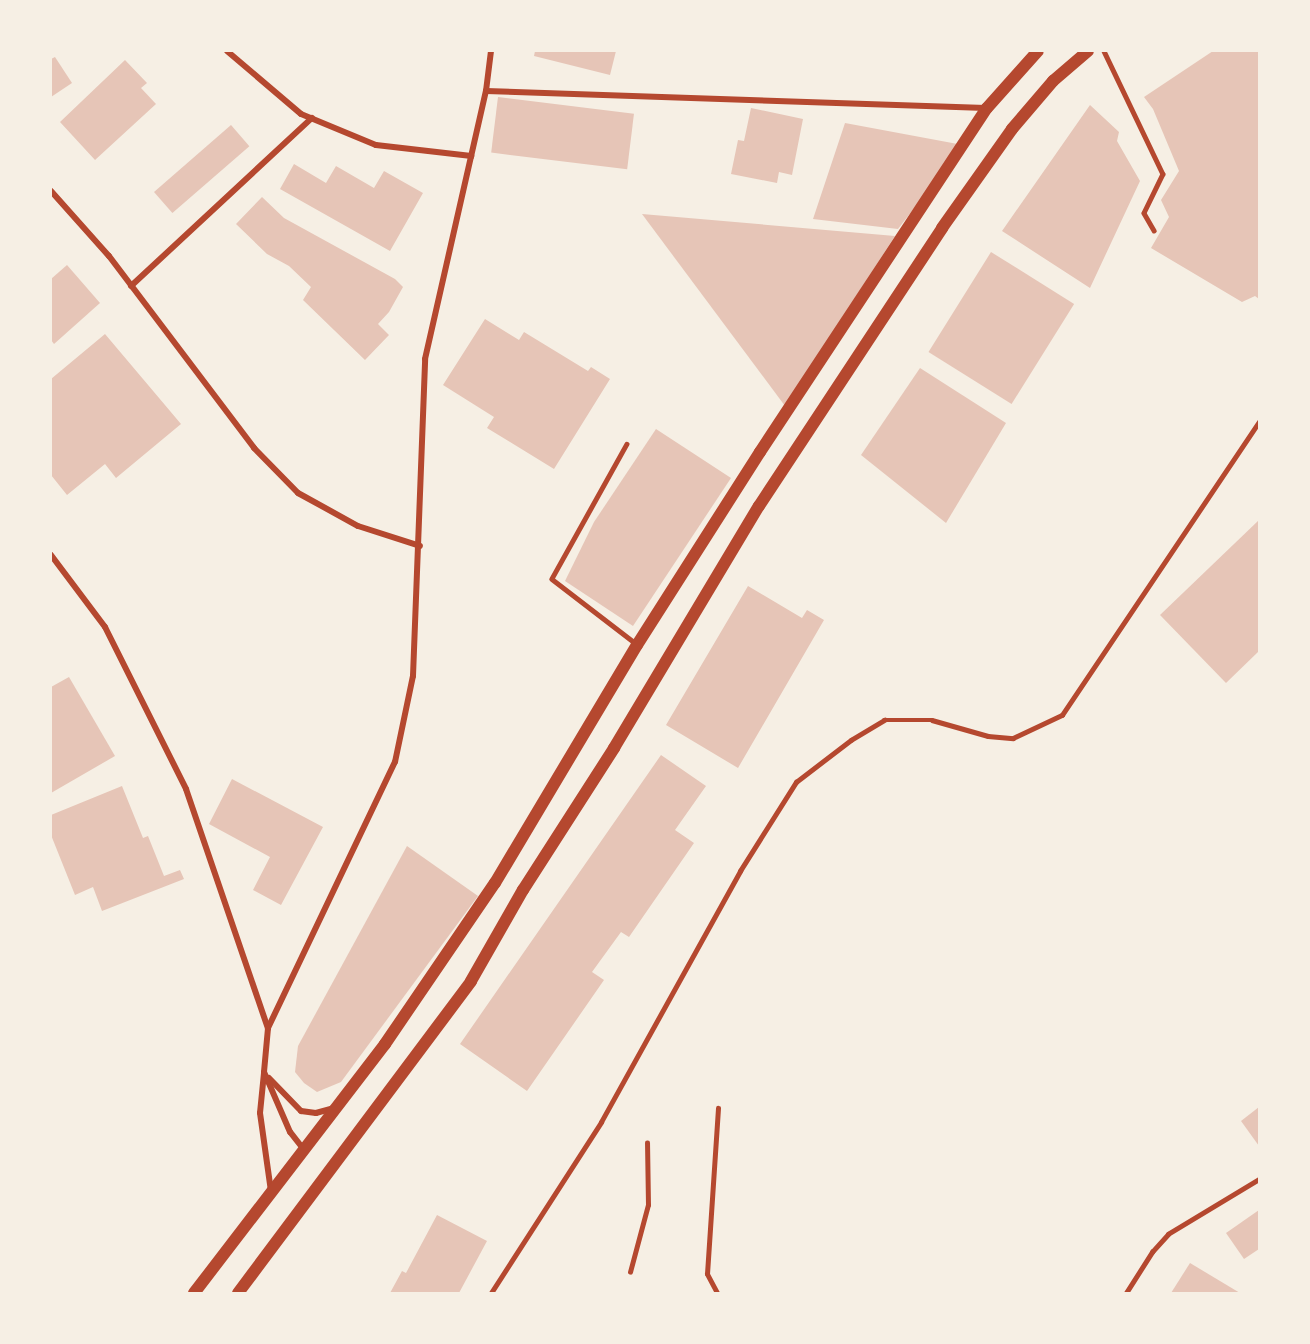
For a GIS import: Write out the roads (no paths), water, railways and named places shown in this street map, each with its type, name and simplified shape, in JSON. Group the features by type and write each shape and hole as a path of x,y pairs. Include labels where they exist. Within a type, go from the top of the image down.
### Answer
{"main road":[{"path":"194,1293 385,1044 495,883 638,645 987,108 1038,51"},
{"path":"238,1293 471,981 523,890 614,748 759,506 942,228 1012,129 1053,81 1088,51"}],"street":[{"path":"227,51 301,114 376,145 471,156"},
{"path":"271,1194 260,1113 268,1028 395,762 413,676 420,546 425,359 486,91 491,51"},
{"path":"486,91 987,108"},
{"path":"131,286 312,118"},
{"path":"51,191 131,286 254,448 298,493 358,526 420,546"},
{"path":"51,555 105,627 186,789 268,1028"},
{"path":"264,1072 286,1098 301,1111 316,1113 337,1107"},
{"path":"264,1072 290,1132 305,1151"}],"lane":[{"path":"1104,51 1163,174 1144,213 1154,230"},
{"path":"490,1293 601,1122 740,872 796,782 851,740 884,720 932,720 988,736 1013,738 1062,716 1259,422"},
{"path":"627,444 552,579 638,645"},
{"path":"717,1293 707,1274 718,1108"},
{"path":"630,1272 648,1205 647,1143"},
{"path":"1126,1293 1152,1252 1168,1234 1259,1179"}]}
